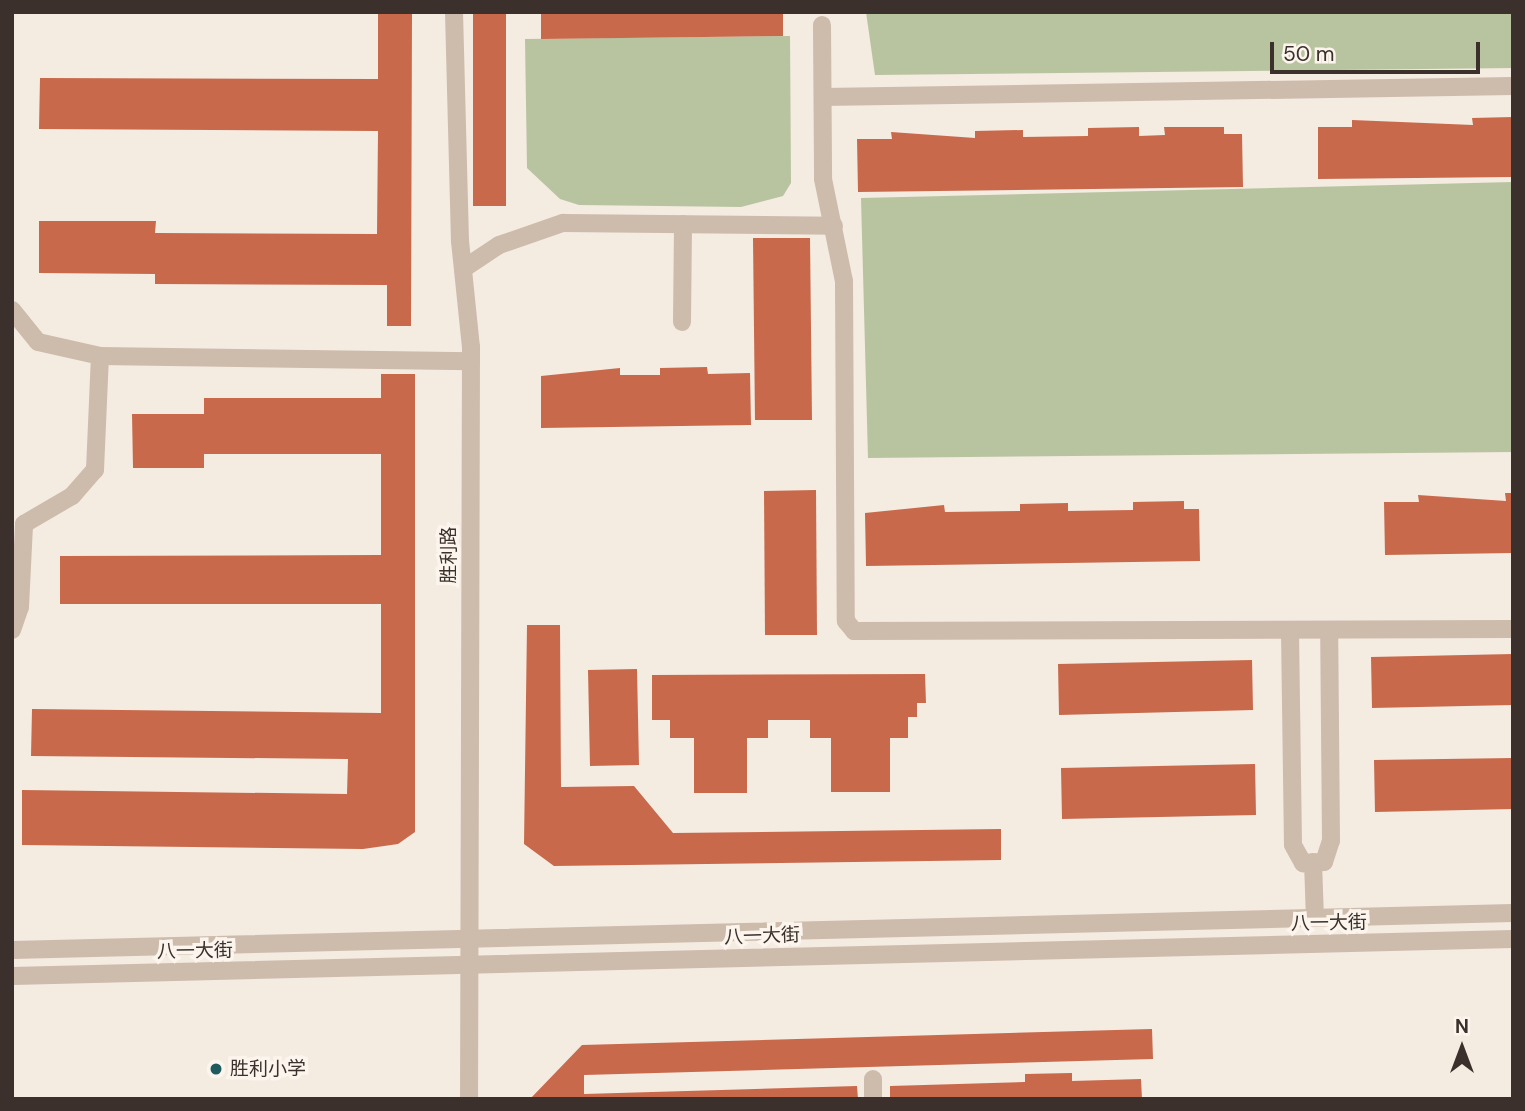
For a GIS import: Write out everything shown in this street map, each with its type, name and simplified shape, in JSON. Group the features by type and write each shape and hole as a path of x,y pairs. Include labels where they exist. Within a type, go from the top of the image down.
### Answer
{"street":[{"name":"胜利路","path":"454,12 463,269 471,360 469,1099"},
{"path":"822,25 823,179 844,281 846,621 854,631 1513,629"},
{"path":"823,97 1513,86"},
{"path":"463,269 499,245 563,223 834,226"},
{"path":"682,322 683,224"},
{"path":"12,310 38,342 100,356 471,360"},
{"path":"12,630 20,607 24,524 89,483 100,457 100,356"},
{"path":"1290,631 1293,845 1303,863 1324,862 1331,841 1329,631"},
{"path":"1313,862 1315,918"},
{"name":"八一大街","path":"12,950 1513,913"},
{"name":"八一大街","path":"12,976 1513,939"},
{"path":"873,1079 873,1099"}],"green space":[{"path":"866,12 1513,12 1513,68 875,75"},
{"path":"790,36 791,183 783,196 741,207 579,205 560,199 527,168 525,39"},
{"path":"1513,182 1513,452 868,458 861,198"}],"building":[{"path":"378,12 412,12 411,326 387,326 387,285 155,284 155,274 39,273 39,221 156,221 155,233 377,234 378,131 39,129 40,78 378,79"},
{"path":"473,12 506,12 506,206 473,206"},
{"path":"541,12 783,12 783,36 541,39"},
{"path":"1513,117 1513,177 1318,179 1318,127 1352,127 1352,120 1473,125 1472,118"},
{"path":"1139,127 1139,136 1165,135 1164,127 1224,127 1224,134 1242,134 1243,187 858,192 857,139 892,139 891,132 975,138 975,131 1023,130 1023,137 1088,136 1088,128"},
{"path":"753,238 810,238 812,420 755,420"},
{"path":"707,367 708,374 750,373 751,425 541,428 541,376 620,368 620,375 660,375 660,368"},
{"path":"381,374 415,374 415,832 398,844 363,849 22,845 22,790 347,794 348,759 31,756 32,709 381,713 381,604 60,604 60,556 381,555 381,454 204,454 204,468 133,468 132,414 204,414 204,398 381,398"},
{"path":"816,490 817,635 765,635 764,491"},
{"path":"1505,493 1513,493 1513,553 1385,555 1384,502 1419,502 1418,495 1506,501"},
{"path":"1184,501 1184,509 1199,509 1200,561 866,566 865,513 944,505 945,512 1020,511 1020,504 1068,503 1068,511 1133,510 1133,502"},
{"path":"527,625 560,625 561,787 634,786 673,833 1001,829 1001,860 554,866 524,844"},
{"path":"1513,654 1513,705 1372,708 1371,657"},
{"path":"1252,660 1253,710 1059,715 1058,664"},
{"path":"637,669 639,765 590,766 588,670"},
{"path":"925,674 926,703 917,703 917,717 908,717 908,738 890,738 890,792 831,792 831,738 810,738 810,720 768,720 768,738 747,738 747,793 694,793 694,738 670,738 670,720 652,720 652,675"},
{"path":"1513,758 1513,809 1375,812 1374,760"},
{"path":"1255,764 1256,815 1062,819 1061,768"},
{"path":"1152,1029 1153,1059 584,1075 584,1094 857,1086 858,1099 530,1099 582,1045"},
{"path":"1072,1073 1072,1081 1141,1079 1142,1099 890,1099 890,1086 1025,1082 1025,1074"}],"place":[{"name":"胜利小学","path":"216,1069"}]}
